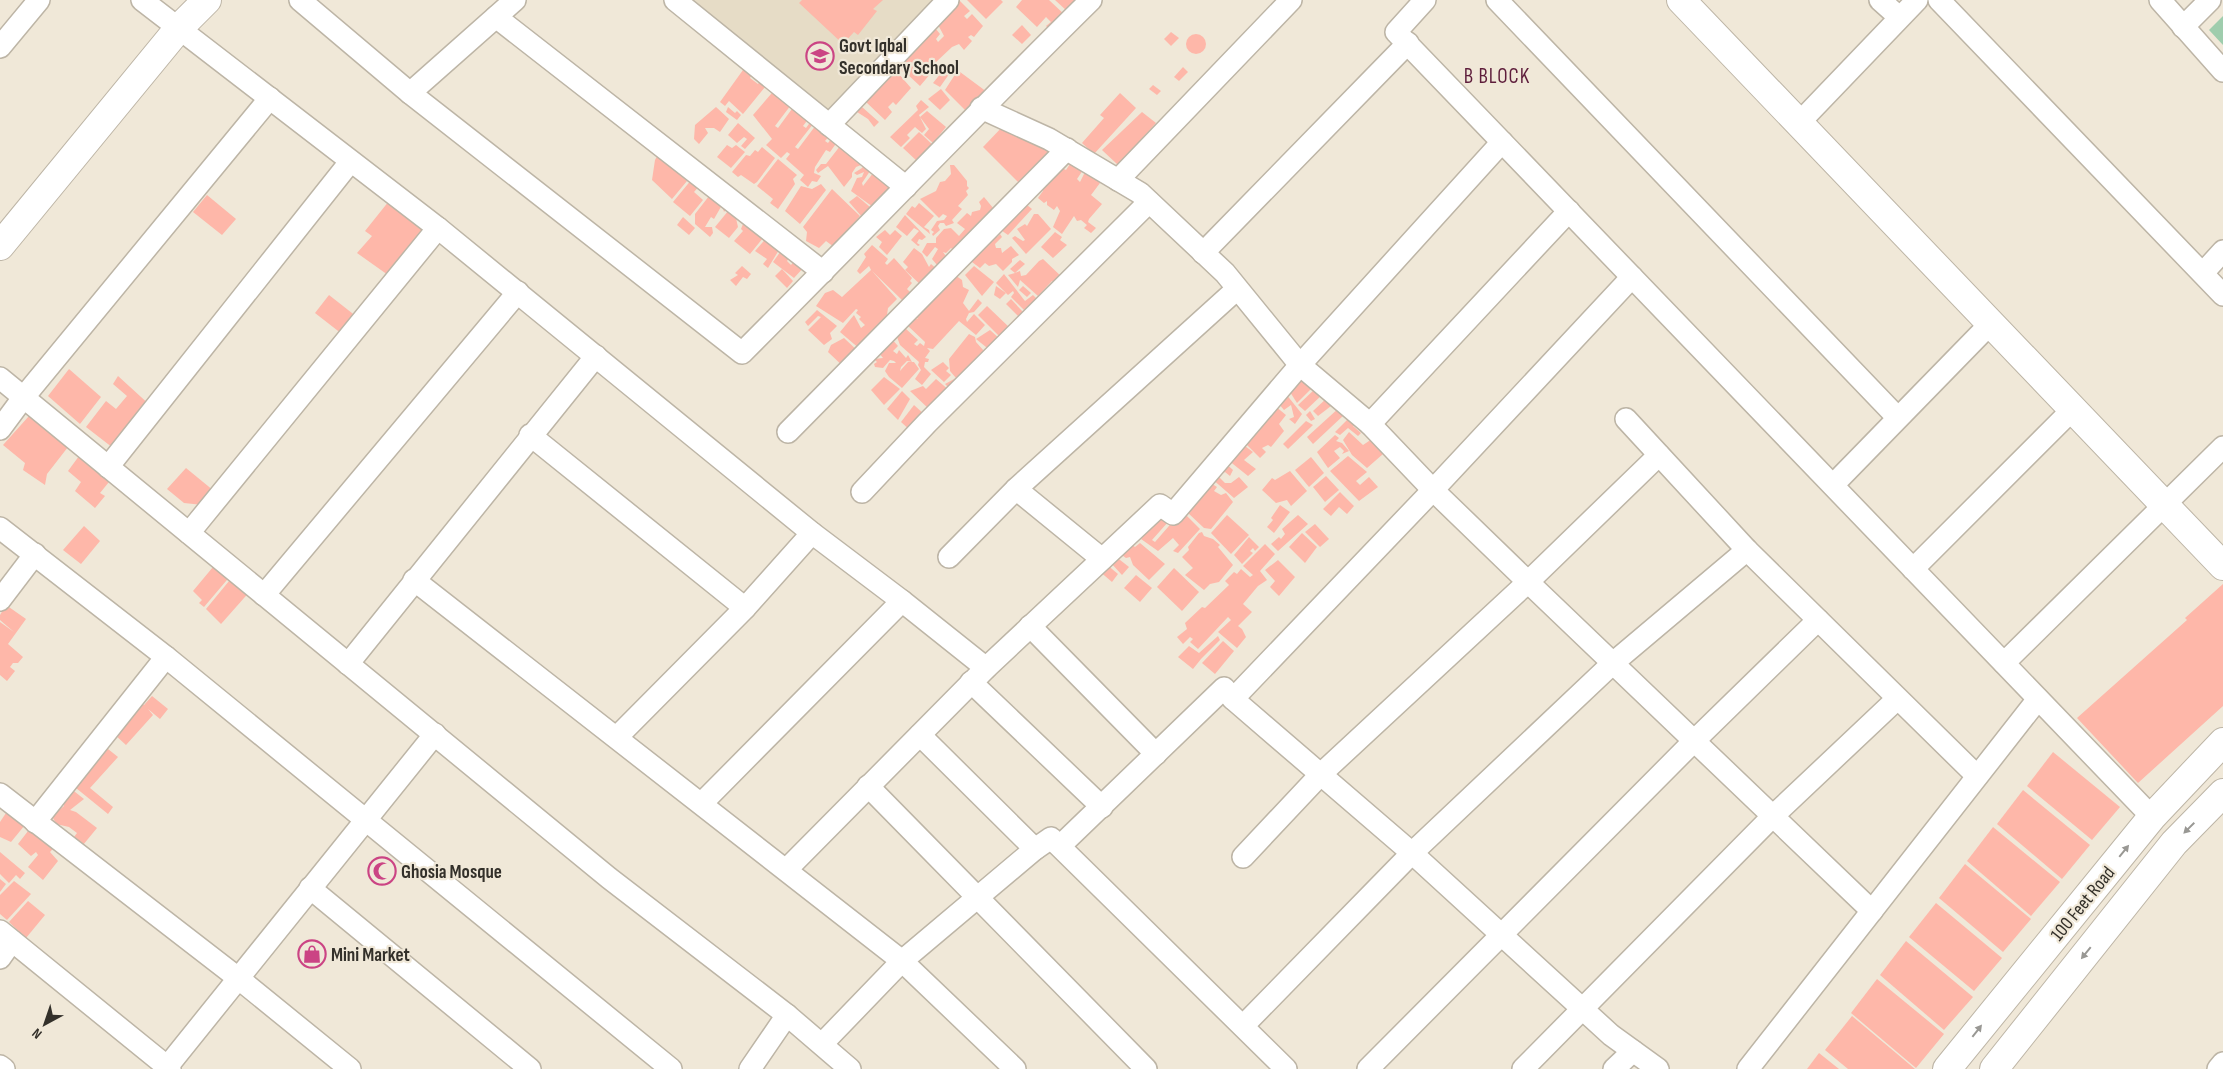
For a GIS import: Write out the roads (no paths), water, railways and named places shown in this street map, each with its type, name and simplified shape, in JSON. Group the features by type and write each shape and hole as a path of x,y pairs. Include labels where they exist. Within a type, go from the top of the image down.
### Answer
{"main road":[{"path":"0,246 179,28 207,0"},
{"path":"1681,0 2223,566"},
{"name":"100 Feet Road","path":"1947,1069 2152,817 2223,742"},
{"name":"100 Feet Road","path":"1994,1069 2174,843 2223,793"}],"street":[{"path":"0,47 39,0"},
{"path":"142,0 438,228 812,533 902,600 979,675 1102,807"},
{"path":"300,0 410,93 742,352 823,272 981,108 1091,0"},
{"path":"410,93 515,0"},
{"path":"675,0 906,187"},
{"path":"829,125 948,0"},
{"path":"1118,180 1291,0"},
{"path":"1425,0 1396,32 2152,817"},
{"path":"1497,0 1897,417"},
{"path":"1880,0 1899,17"},
{"path":"1799,122 1899,17 1918,0"},
{"path":"1939,0 2223,295"},
{"path":"2160,0 2223,71"},
{"path":"2183,27 2210,0"},
{"path":"496,17 823,272"},
{"path":"1203,253 1408,44"},
{"path":"0,429 23,398 270,98"},
{"path":"981,108 1067,149 1140,194 1149,202 1203,253 1237,289 1300,365 1370,424 1433,490 1693,742 1872,911"},
{"path":"786,869 979,675 1160,505 1172,514 1300,365 1502,142"},
{"path":"788,432 1067,149"},
{"path":"108,468 350,162"},
{"path":"862,492 927,422 1149,202"},
{"path":"1370,424 1569,211"},
{"path":"189,533 438,228"},
{"path":"2203,273 2223,252"},
{"path":"1233,699 1433,490 1632,277"},
{"path":"949,557 1016,489 1237,289"},
{"path":"264,595 518,292"},
{"path":"1833,485 1897,417 1991,323"},
{"path":"348,664 596,356"},
{"path":"0,378 609,878 787,1016 850,1069"},
{"path":"1913,569 2073,409"},
{"path":"1626,419 1747,550 1977,776"},
{"path":"530,436 745,608"},
{"path":"2004,663 2223,447"},
{"path":"1244,857 1321,774 1528,582 1659,455"},
{"path":"1016,489 1102,559"},
{"path":"0,528 166,657 671,1069"},
{"path":"617,737 745,608 812,533"},
{"path":"1243,1026 1412,853 1613,663 1747,550"},
{"path":"0,600 35,554"},
{"path":"414,580 902,961 1015,1069"},
{"path":"702,803 902,600"},
{"path":"1368,1069 1693,742 1818,620"},
{"path":"1030,626 1156,754"},
{"path":"35,822 166,657"},
{"path":"1060,846 1224,688 1233,699 1412,853 1611,1035 1658,1069"},
{"path":"1748,1069 2038,698"},
{"path":"1523,1069 1773,816 1897,699"},
{"path":"4,943 169,1068 238,978 435,734"},
{"path":"920,735 1035,849"},
{"path":"868,786 1146,1069"},
{"path":"0,794 238,978 350,1069"},
{"path":"822,1044 902,961 1035,849 1051,838 1286,1069"},
{"path":"310,888 530,1069"},
{"path":"750,1069 787,1016"},
{"path":"1614,1069 1633,1051"},
{"path":"2218,1069 2223,1063"},
{"path":"0,1066 4,1069"}],"place":[{"name":"Govt Iqbal Secondary School","path":"820,56"},
{"name":"Ghosia Mosque","path":"382,871"},
{"name":"Mini Market","path":"312,954"}],"district":[{"name":"B BLOCK","path":"1497,76"}]}
